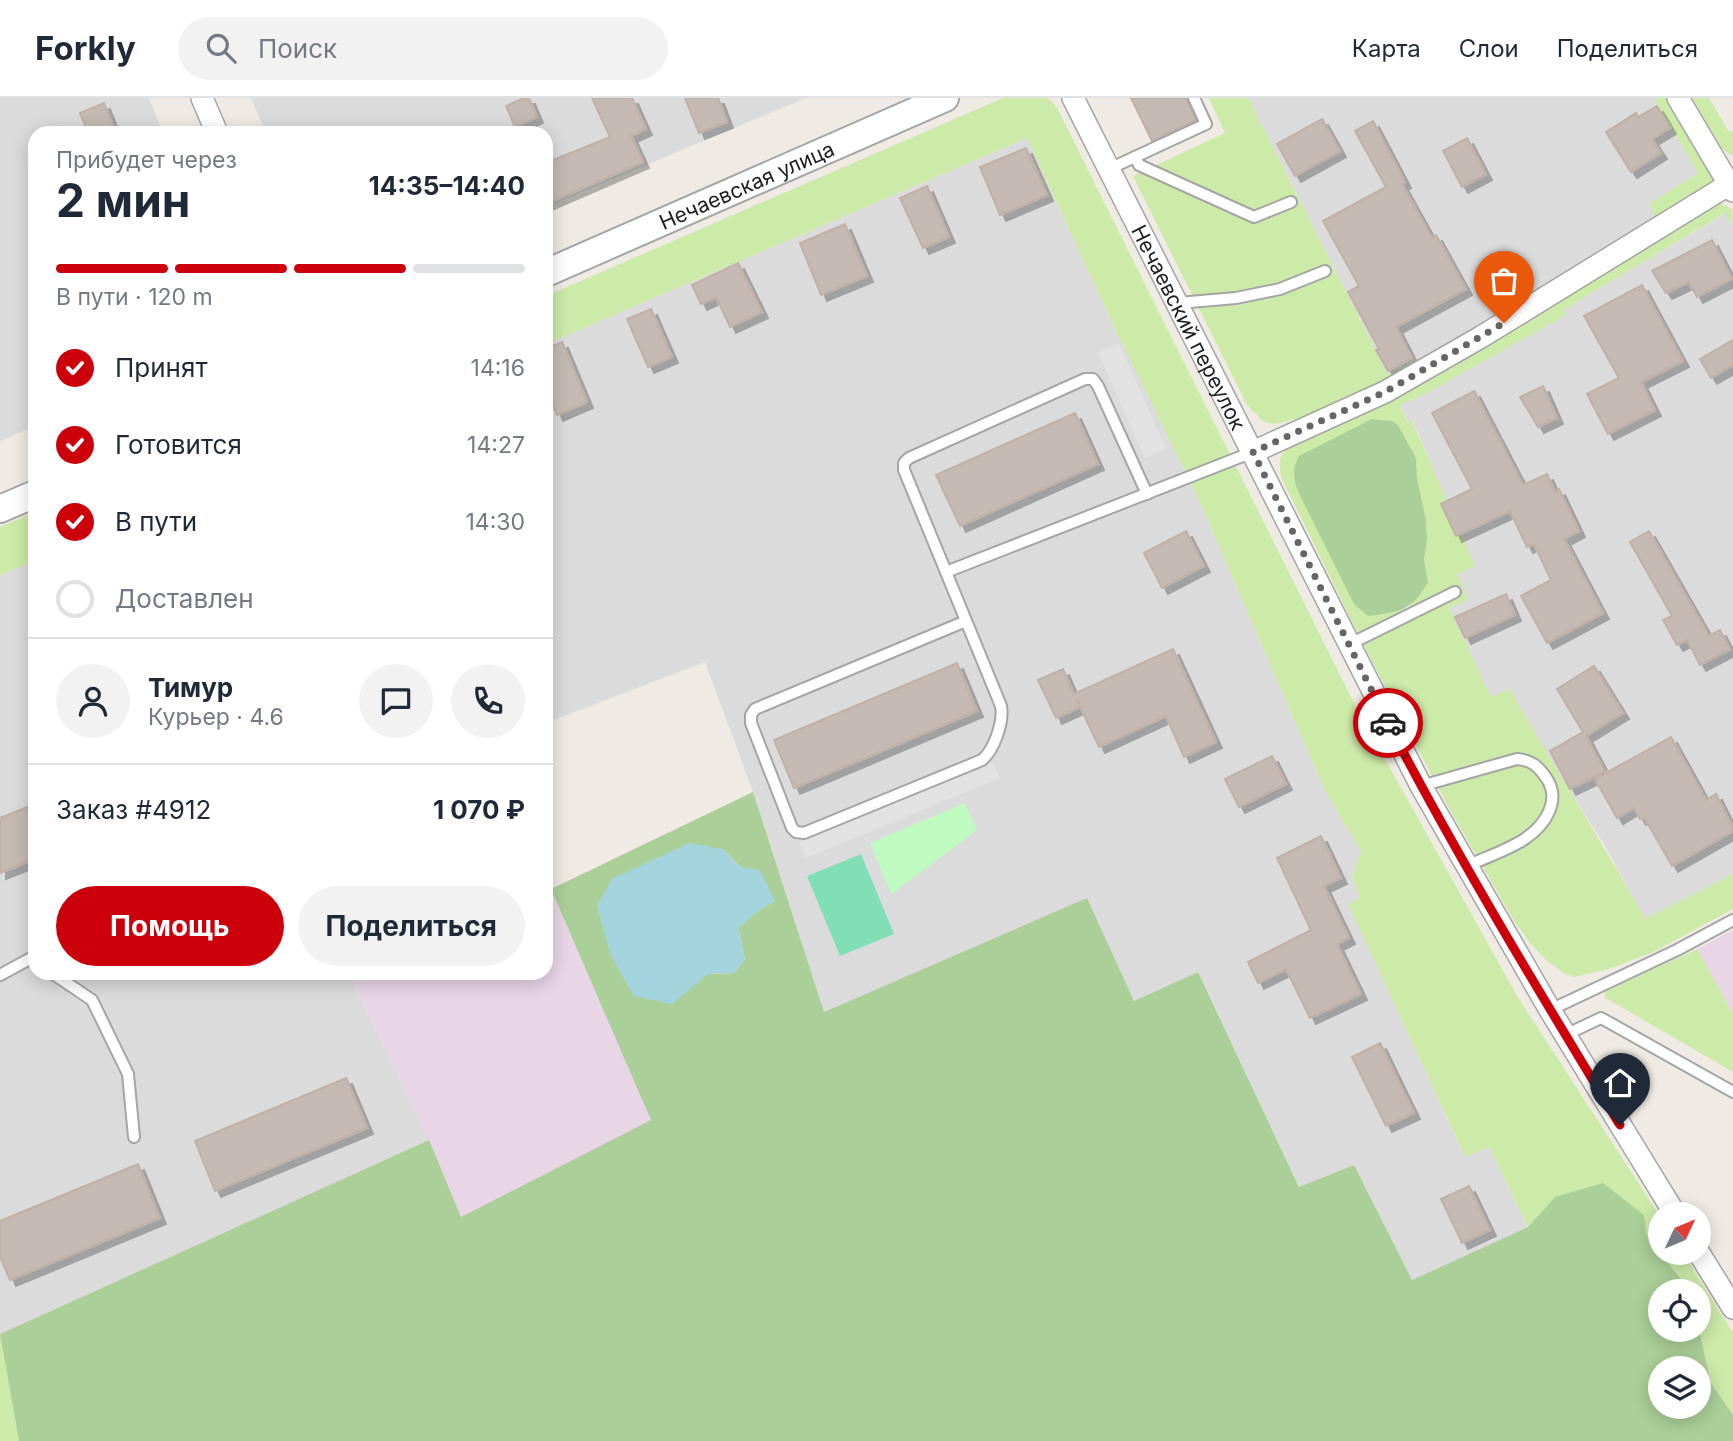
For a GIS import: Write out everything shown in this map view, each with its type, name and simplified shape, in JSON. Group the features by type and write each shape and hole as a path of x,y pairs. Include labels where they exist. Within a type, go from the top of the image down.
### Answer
{"street":[{"path":"202,98 214,126"},
{"name":"Нечаевская улица","path":"553,270 945,98"},
{"path":"1253,452 1385,392 1732,186 1678,98"},
{"name":"Нечаевский переулок","path":"1079,100 1109,169 1421,786 1550,1010 1668,1202"},
{"path":"0,509 28,497"},
{"path":"1706,1265 1733,1308"}],"lane":[{"path":"1109,169 1206,124 1194,98"},
{"path":"1135,158 1139,165 1254,217 1291,202"},
{"path":"1178,303 1236,298 1269,291 1325,271"},
{"path":"966,621 755,709 751,715 751,723 792,828 796,832 804,833 982,760 987,755 1003,713 966,621 904,470 904,463 909,458 1085,379 1093,380 1147,494"},
{"path":"946,572 1253,452"},
{"path":"1348,645 1455,592"},
{"path":"1421,786 1517,760 1528,760 1539,768 1551,786 1554,801 1547,815 1526,839 1467,866"},
{"path":"1550,1010 1677,950 1733,920"},
{"path":"0,975 28,961"},
{"path":"62,980 92,1000 128,1074 134,1137"},
{"path":"1565,1035 1601,1018 1733,1092"}],"shaded area":[{"path":"0,98 149,98 160,126 28,126 28,429 0,441"},
{"path":"251,98 806,98 553,204 553,126 263,126"},
{"path":"1248,98 1654,98 1698,173 1649,204 1655,216 1461,336 1388,375"},
{"path":"1027,138 1114,327 1197,496 1325,791 1361,851 1352,878 1361,898 1349,904 1447,1119 1465,1157 1489,1147 1528,1227 1412,1280 1354,1165 1300,1188 1198,972 1134,1001 1087,899 824,1012 753,792 705,662 553,720 553,341"},
{"path":"1726,213 1733,226 1733,874 1645,920 1604,844 1552,764 1510,689 1491,698 1449,608 1457,574 1474,566 1460,534 1456,536 1441,503 1446,500 1413,421 1408,422 1400,405 1429,392 1565,315 1563,310"},
{"path":"1119,344 1166,448 1145,458 1098,353"},
{"path":"28,564 28,980 351,980 429,1140 0,1334 0,575"},
{"path":"993,762 1000,778 806,858 799,842"},
{"path":"553,894 652,1120 460,1218 429,1140 351,980 553,980"},
{"path":"1733,930 1733,1014 1697,949"}],"green space":[{"path":"1003,98 1048,98 1057,108 1356,707 1517,996 1651,1202 1648,1202 1648,1237 1555,1197 1528,1227 1489,1147 1465,1157 1348,904 1361,898 1352,878 1361,851 1325,791 1197,496 1114,327 1027,138 553,341 553,293"},
{"path":"1209,98 1248,98 1388,375 1461,336 1655,216 1649,204 1698,173 1654,98 1668,98 1714,178 1710,187 1390,380 1309,415 1274,424 1264,422 1247,405 1133,176 1225,133"},
{"path":"1692,98 1709,98 1729,132 1733,130 1733,156 1722,149"},
{"path":"1716,204 1732,209 1733,226 1725,213 1563,310 1566,315 1429,392 1400,405 1407,422 1412,421 1447,501 1441,504 1456,536 1461,534 1475,566 1457,574 1468,600 1449,608 1491,697 1510,689 1645,919 1733,874 1733,909 1653,952 1609,969 1574,977 1565,974 1546,960 1513,919 1450,810 1363,644 1282,479 1280,459 1293,443 1435,376","holes":["1381,419 1398,425 1416,458 1417,478 1426,520 1424,559 1428,582 1408,608 1368,616"]},
{"path":"1372,419 1392,421 1398,425 1416,458 1417,478 1426,520 1424,559 1428,582 1416,599 1404,608 1368,616 1354,604 1297,489 1294,472 1299,456"},
{"path":"28,515 28,564 0,575 0,527"},
{"path":"753,792 824,1012 1087,898 1134,1001 1198,972 1299,1187 1354,1165 1412,1280 1528,1227 1555,1197 1603,1183 1644,1215 1648,1237 1648,1265 1670,1265 1681,1279 1648,1279 1648,1342 1702,1342 1705,1356 1648,1356 1648,1419 1711,1419 1711,1383 1733,1415 1733,1441 19,1441 0,1334 429,1140 461,1217 651,1120 553,894 553,888","holes":["722,849 775,901 756,912 738,928 745,959 734,973 708,974"]},
{"path":"965,803 977,830 891,894 870,843"},
{"path":"861,854 894,934 840,956 807,876"},
{"path":"1697,949 1733,1014 1733,1072 1604,997 1606,991"},
{"path":"1670,1265 1690,1265 1699,1279 1681,1279"},
{"path":"1711,1298 1733,1333 1733,1415 1711,1383 1711,1356 1705,1356 1702,1342 1711,1342"},
{"path":"0,1334 19,1441 0,1441"}],"water":[{"path":"689,843 722,849 740,867 760,870 775,901 756,912 738,928 745,959 734,973 708,974 672,1004 634,996 611,956 597,906 612,879"}],"building":[{"path":"529,98 537,117 515,126 506,106"},
{"path":"592,98 632,98 646,129 631,136 643,162 553,201 553,160 610,137"},
{"path":"685,98 718,98 727,122 699,133"},
{"path":"1131,98 1186,98 1196,120 1152,141"},
{"path":"104,103 113,126 85,126 80,113"},
{"path":"1657,106 1670,128 1652,139 1661,153 1631,172 1606,132 1636,113 1638,117"},
{"path":"1322,119 1340,151 1295,176 1277,144"},
{"path":"1373,121 1405,182 1402,184 1432,238 1436,235 1466,289 1396,327 1412,358 1388,371 1348,292 1359,286 1323,221 1386,187 1355,131"},
{"path":"1467,138 1486,174 1462,187 1443,151"},
{"path":"1026,148 1047,195 1000,215 980,167"},
{"path":"927,186 949,237 923,248 900,198"},
{"path":"845,224 867,276 821,295 800,243"},
{"path":"1712,240 1732,279 1697,297 1689,282 1666,293 1652,271"},
{"path":"738,263 762,312 730,327 716,297 701,304 692,285"},
{"path":"1642,285 1683,361 1641,382 1655,410 1608,434 1587,394 1619,378 1584,316"},
{"path":"651,309 672,357 648,367 627,319"},
{"path":"1733,340 1733,365 1711,378 1700,359"},
{"path":"562,342 587,402 557,415 553,405 553,346"},
{"path":"1543,386 1557,418 1538,427 1520,397"},
{"path":"1474,391 1523,485 1547,474 1555,492 1559,489 1579,531 1564,539 1603,613 1547,643 1521,596 1551,580 1534,544 1527,547 1510,511 1456,536 1441,504 1472,489 1432,413"},
{"path":"1075,413 1098,464 960,526 936,475"},
{"path":"1186,531 1204,566 1162,588 1144,553"},
{"path":"1649,531 1709,636 1720,630 1730,649 1700,665 1687,640 1677,645 1663,620 1672,616 1630,542"},
{"path":"1506,594 1515,615 1465,638 1455,617"},
{"path":"1173,649 1216,742 1184,757 1166,716 1099,747 1077,700 1080,707 1056,718 1038,680 1063,669 1074,694"},
{"path":"957,663 977,711 794,788 774,740"},
{"path":"1594,666 1623,713 1586,736 1605,772 1570,789 1550,751 1583,732 1557,689"},
{"path":"1671,737 1706,800 1716,794 1733,828 1733,831 1672,866 1644,817 1640,819 1634,808 1617,818 1595,779"},
{"path":"1272,756 1286,784 1239,807 1225,779"},
{"path":"28,807 28,862 0,873 0,818"},
{"path":"1321,836 1341,878 1324,886 1349,938 1337,944 1361,994 1310,1018 1286,969 1258,983 1248,962 1311,930 1277,858"},
{"path":"1380,1043 1414,1113 1386,1126 1352,1057"},
{"path":"346,1078 367,1128 215,1191 195,1141"},
{"path":"138,1164 160,1218 10,1280 0,1257 0,1221"},
{"path":"1469,1186 1490,1230 1462,1243 1441,1199"}],"way so far":[{"path":"1388,723 1253,452 1385,392 1504,323"}],"route":[{"path":"1388,723 1421,786 1550,1010 1620,1125"}]}
